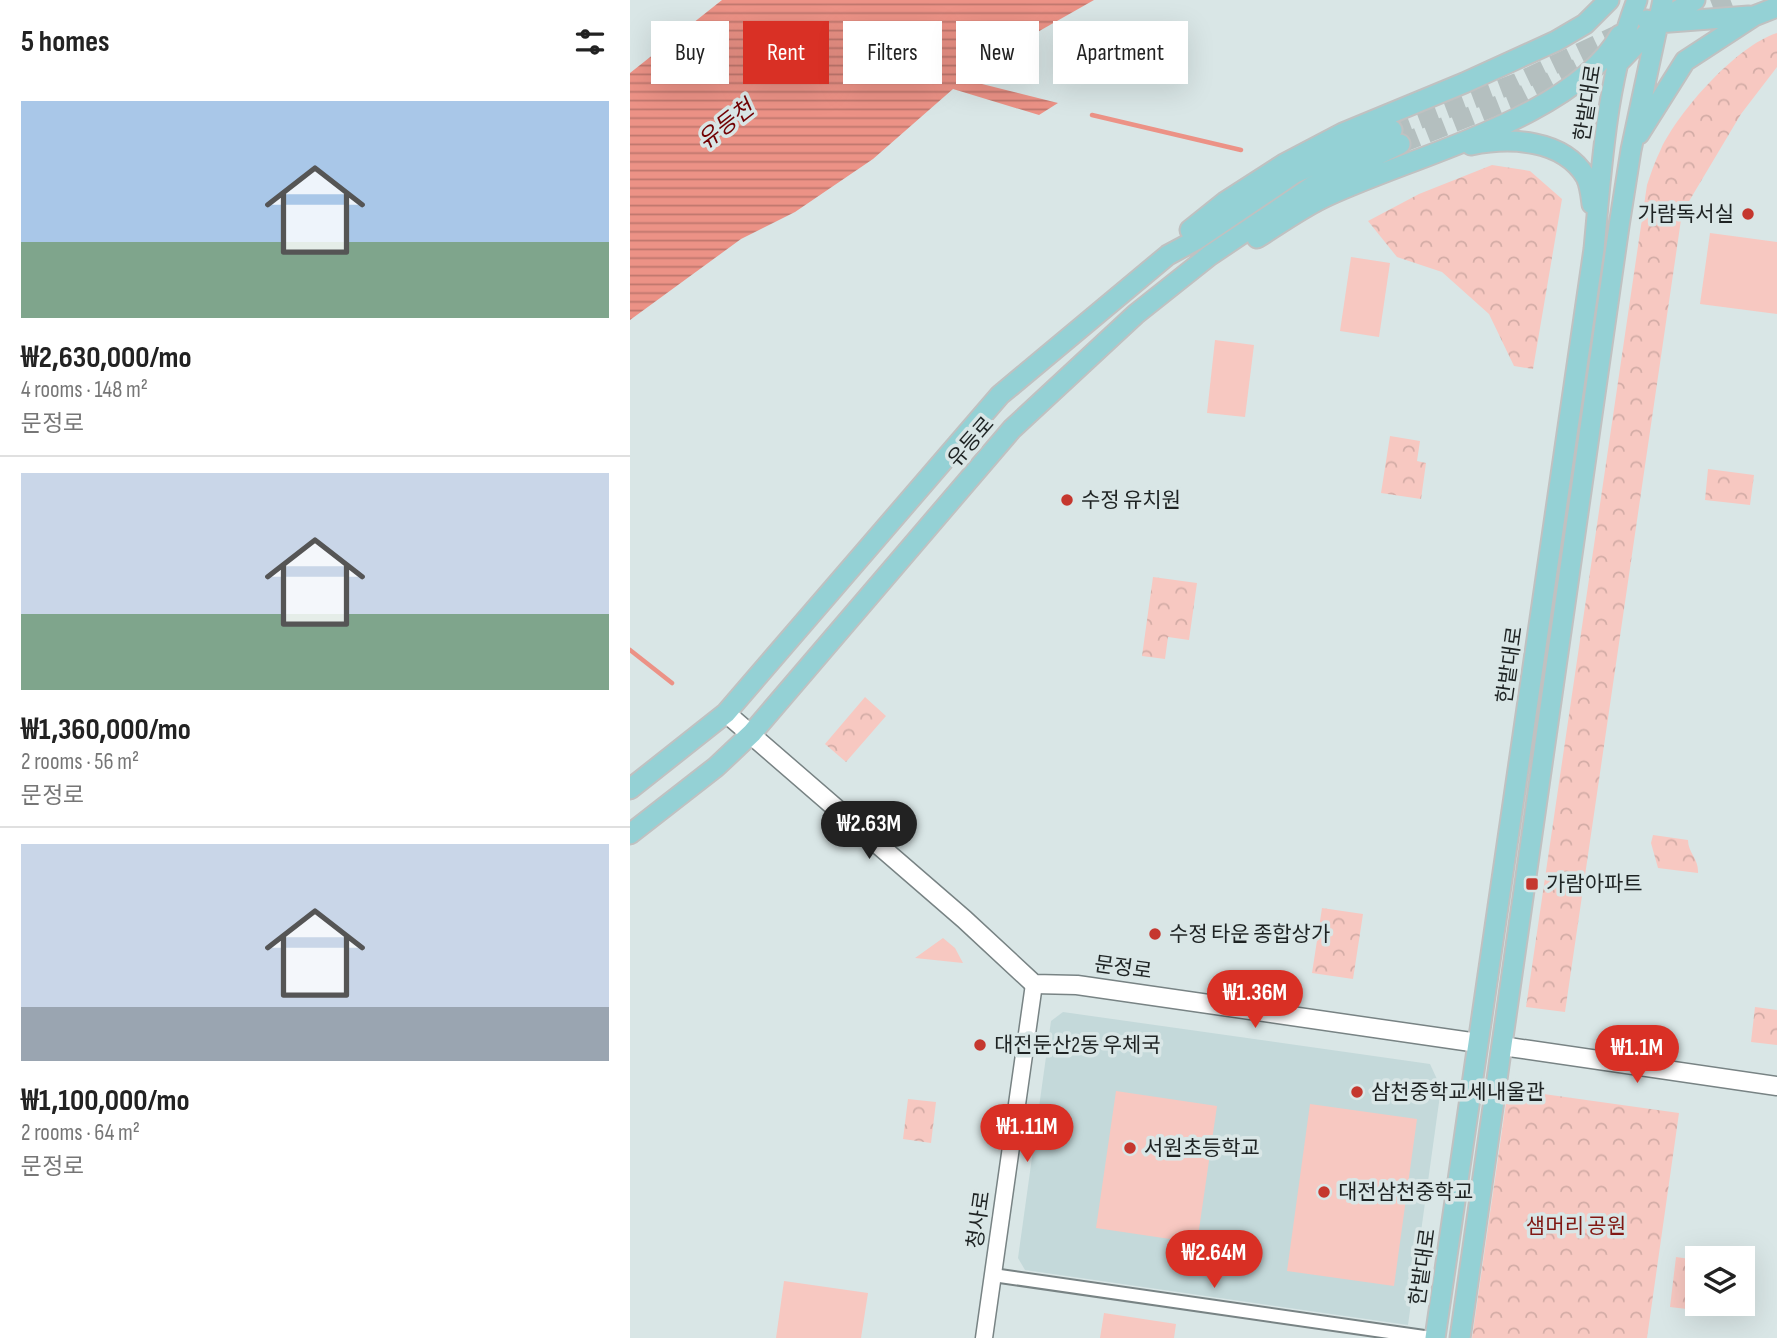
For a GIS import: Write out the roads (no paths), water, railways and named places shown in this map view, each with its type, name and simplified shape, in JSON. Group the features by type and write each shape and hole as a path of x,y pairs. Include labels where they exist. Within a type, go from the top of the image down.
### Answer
{"main road":[{"path":"1168,255 1185,234 1225,202 1284,164 1343,133 1556,41 1585,24 1609,0"},
{"path":"1460,1338 1631,150 1663,0"},
{"path":"1616,66 1657,23 1695,0"},
{"path":"1179,278 1207,271 1320,200 1510,121 1550,100 1591,70 1614,46 1638,4 1657,23 1754,16"},
{"name":"한밭대로","path":"1433,1338 1594,249 1604,142 1616,66 1638,4"},
{"path":"1631,150 1646,120 1685,61 1754,16 1777,7"},
{"name":"유등로","path":"630,789 726,713 999,395 1168,255 1196,240 1295,173 1396,137 1313,186 1179,278 1136,314 1012,429 752,733 716,767 630,834"},
{"path":"1432,153 1511,139 1554,150 1572,161 1588,179 1594,249"},
{"path":"726,713 959,914 1034,984"},
{"name":"문정로","path":"1034,984 1077,985 1478,1043"},
{"name":"문정로","path":"1502,1046 1777,1086"}],"street":[{"name":"청사로","path":"984,1338 1034,984"},
{"name":"문정로","path":"1478,1043 1502,1046"},
{"path":"993,1275 1433,1338"}],"water":[{"name":"유등천","path":"722,0 1094,0 1039,31 1039,21 956,21 956,84 982,84 1058,103 1039,115 953,89 873,159 795,212 741,239 630,320 630,73 651,56 651,84 729,84 729,21 696,21"}],"waterway":[{"path":"1092,115 1241,150"},
{"path":"630,650 672,683"}],"tunnel":[{"path":"1686,18 1733,0"},
{"path":"1392,130 1516,83 1627,30"},
{"path":"1400,144 1521,96 1601,56"}],"place":[{"name":"가람독서실","path":"1748,214"},
{"name":"수정 유치원","path":"1067,500"},
{"name":"가람아파트","path":"1532,884"},
{"name":"수정 타운 종합상가","path":"1155,934"},
{"name":"대전둔산2동 우체국","path":"980,1045"},
{"name":"삼천중학교세내울관","path":"1357,1092"},
{"name":"서원초등학교","path":"1130,1148"},
{"name":"대전삼천중학교","path":"1324,1192"}],"park label":[{"name":"샘머리 공원","path":"1576,1226"}]}
